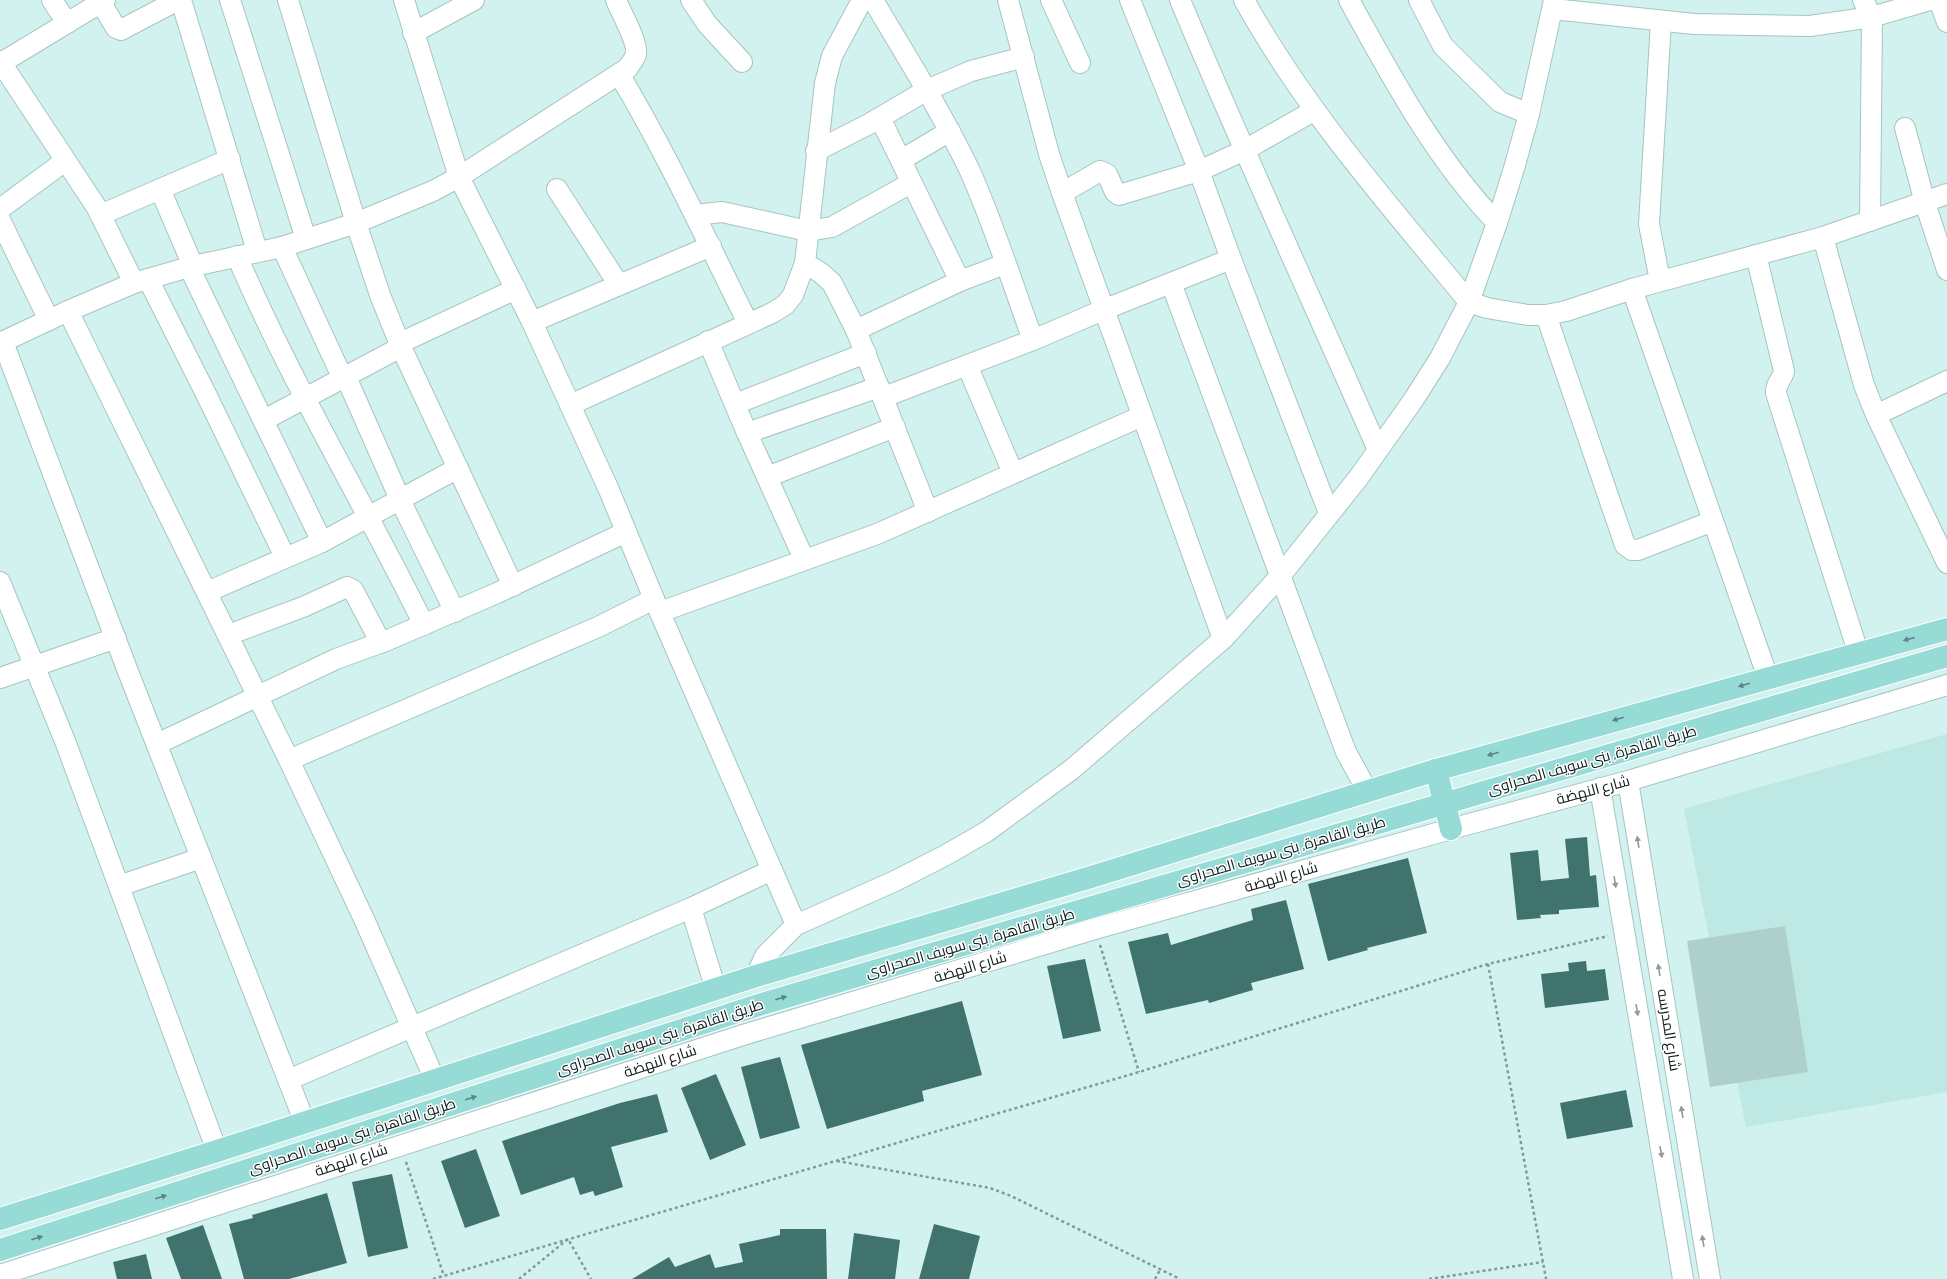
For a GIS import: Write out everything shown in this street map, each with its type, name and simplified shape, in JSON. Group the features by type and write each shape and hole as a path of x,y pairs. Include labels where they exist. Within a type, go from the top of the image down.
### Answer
{"main road":[{"name":"طريق القاهرة, بنى سويف الصحراوى","path":"0,1219 217,1152 756,976 1088,878 1436,770 1858,652 1947,629"},
{"name":"طريق القاهرة, بنى سويف الصحراوى","path":"0,1250 762,1004 1947,656"},
{"path":"1436,770 1451,828"}],"street":[{"path":"52,0 67,23"},
{"path":"257,252 230,159 180,0 121,30 116,28 103,1 1,62 141,281 206,394 285,557"},
{"path":"230,0 306,239"},
{"path":"288,0 380,295 400,345 513,586"},
{"path":"404,0 459,177 484,229 516,289 570,405 657,606 744,801 796,925"},
{"path":"413,33 474,0"},
{"path":"305,1123 2,343 68,311 141,281 191,267 282,247 356,222 432,191 459,177 628,68 636,54 636,50 632,36 616,0"},
{"path":"691,0 707,24 742,62"},
{"path":"570,405 785,305 793,295 801,279 805,263 816,151 825,83 832,56 862,0"},
{"path":"873,0 950,131 984,205 1033,340"},
{"path":"1008,0 1049,154 1062,193 1223,639"},
{"path":"1051,0 1080,63"},
{"path":"1130,0 1199,171 1230,259 1329,513"},
{"path":"1180,0 1229,118 1245,150 1378,450"},
{"path":"1244,0 1263,34 1315,110 1374,186 1469,302 1506,312 1546,315 1566,311 1632,289 1823,237 1925,203 1947,194"},
{"path":"1349,0 1406,101 1438,151 1471,195 1497,223"},
{"path":"1419,0 1443,46 1500,102 1529,114"},
{"path":"756,976 765,956 796,925 895,881 944,856 986,832 1072,770 1223,639 1281,575 1378,450 1418,394 1440,358 1469,302 1497,223 1529,114 1554,4 1661,22 1810,26 1868,9 1930,0"},
{"path":"1938,0 1947,22"},
{"path":"1868,9 1870,221"},
{"path":"1660,281 1649,218 1661,22"},
{"path":"816,151 880,118 927,90 971,71 1024,57"},
{"path":"619,74 645,118 711,246 748,323"},
{"path":"1062,193 1100,171 1107,174 1115,192 1120,195 1199,171 1245,150 1315,110"},
{"path":"880,118 960,281"},
{"path":"1905,128 1925,203 1947,270"},
{"path":"901,160 950,131"},
{"path":"100,215 230,159"},
{"path":"0,209 65,161"},
{"path":"695,215 722,212 808,231 832,227 912,183"},
{"path":"160,189 191,267 322,542"},
{"path":"557,189 619,286"},
{"path":"0,220 49,320"},
{"path":"1823,237 1854,352 1876,416 1947,563"},
{"path":"532,322 711,246"},
{"path":"282,247 400,501 455,612"},
{"path":"1756,255 1784,371 1784,375 1776,385 1776,392 1858,652"},
{"path":"237,256 258,305 305,398 369,516 424,625"},
{"path":"747,433 967,365 1033,340 1230,259"},
{"path":"805,263 832,283 856,330 882,392 928,512"},
{"path":"856,330 960,281 1005,264"},
{"path":"1171,283 1346,752 1368,792"},
{"path":"264,420 344,378 400,345 516,289"},
{"path":"1632,289 1768,678"},
{"path":"68,311 289,760 360,912 435,1080"},
{"path":"1546,315 1625,545 1632,550 1638,550 1713,521"},
{"path":"708,341 747,433 804,559"},
{"path":"735,404 866,353"},
{"path":"967,365 1014,473"},
{"path":"1876,416 1947,381"},
{"path":"289,760 598,627 657,606 877,534 1142,416"},
{"path":"767,477 895,427"},
{"path":"207,592 322,542 400,501 458,468"},
{"path":"157,744 257,695 336,659 381,643 455,612 626,532"},
{"path":"0,582 65,741 217,1152"},
{"path":"228,635 303,607 347,587 353,590 381,643"},
{"path":"0,678 116,638"},
{"name":"شارع النهضة","path":"0,1275 743,1035 1095,929 1451,828 1628,781 1947,685"},
{"name":"شارع المدرسه","path":"1628,781 1710,1279"},
{"name":"شارع المدرسه","path":"1600,788 1683,1279"},
{"path":"118,886 201,858"},
{"path":"288,1080 691,908 772,870"},
{"path":"691,908 716,990"}],"path":[{"path":"1095,929 1139,1072"},
{"path":"433,1279 1139,1072 1488,964 1624,932"},
{"path":"1488,964 1546,1279"},
{"path":"400,1145 444,1276"},
{"path":"835,1161 990,1188 1011,1196 1180,1279"},
{"path":"519,1279 568,1239"},
{"path":"568,1239 591,1279"},
{"path":"1429,1279 1543,1262"},
{"path":"1155,1279 1160,1270"}],"shaded area":[{"path":"1947,734 1947,1092 1746,1127 1684,809"},
{"path":"1785,926 1808,1072 1710,1087 1687,941"}],"building":[{"path":"1587,837 1590,876 1596,875 1599,907 1559,910 1559,914 1540,915 1541,918 1517,920 1510,853 1538,850 1541,881 1569,878 1565,839"},
{"path":"1408,858 1427,933 1367,948 1368,950 1328,961 1308,884"},
{"path":"1286,900 1304,969 1251,983 1253,990 1209,1003 1208,1000 1146,1014 1128,942 1168,933 1171,945 1253,920 1251,909"},
{"path":"1085,959 1101,1031 1063,1039 1047,966"},
{"path":"1586,961 1587,971 1605,969 1609,1000 1545,1008 1541,974 1569,971 1568,963"},
{"path":"962,1001 982,1075 922,1091 924,1101 827,1129 801,1045"},
{"path":"780,1057 800,1128 760,1139 741,1067"},
{"path":"716,1074 746,1145 710,1160 681,1088"},
{"path":"1626,1090 1633,1127 1567,1139 1560,1103"},
{"path":"657,1094 668,1132 611,1147 623,1187 595,1196 593,1191 580,1195 574,1177 521,1195 502,1141 620,1103"},
{"path":"476,1149 500,1216 465,1228 441,1161"},
{"path":"392,1174 408,1248 368,1257 352,1182"},
{"path":"327,1193 347,1263 289,1279 244,1279 229,1224 253,1218 252,1215"},
{"path":"934,1224 980,1236 969,1279 919,1279"},
{"path":"203,1225 222,1279 181,1279 166,1238"},
{"path":"780,1229 826,1229 827,1279 632,1279 669,1257 675,1267 710,1254 715,1268 743,1262 739,1244 780,1235"},
{"path":"854,1233 900,1240 895,1279 848,1279"},
{"path":"146,1254 152,1279 117,1279 113,1262"}]}
